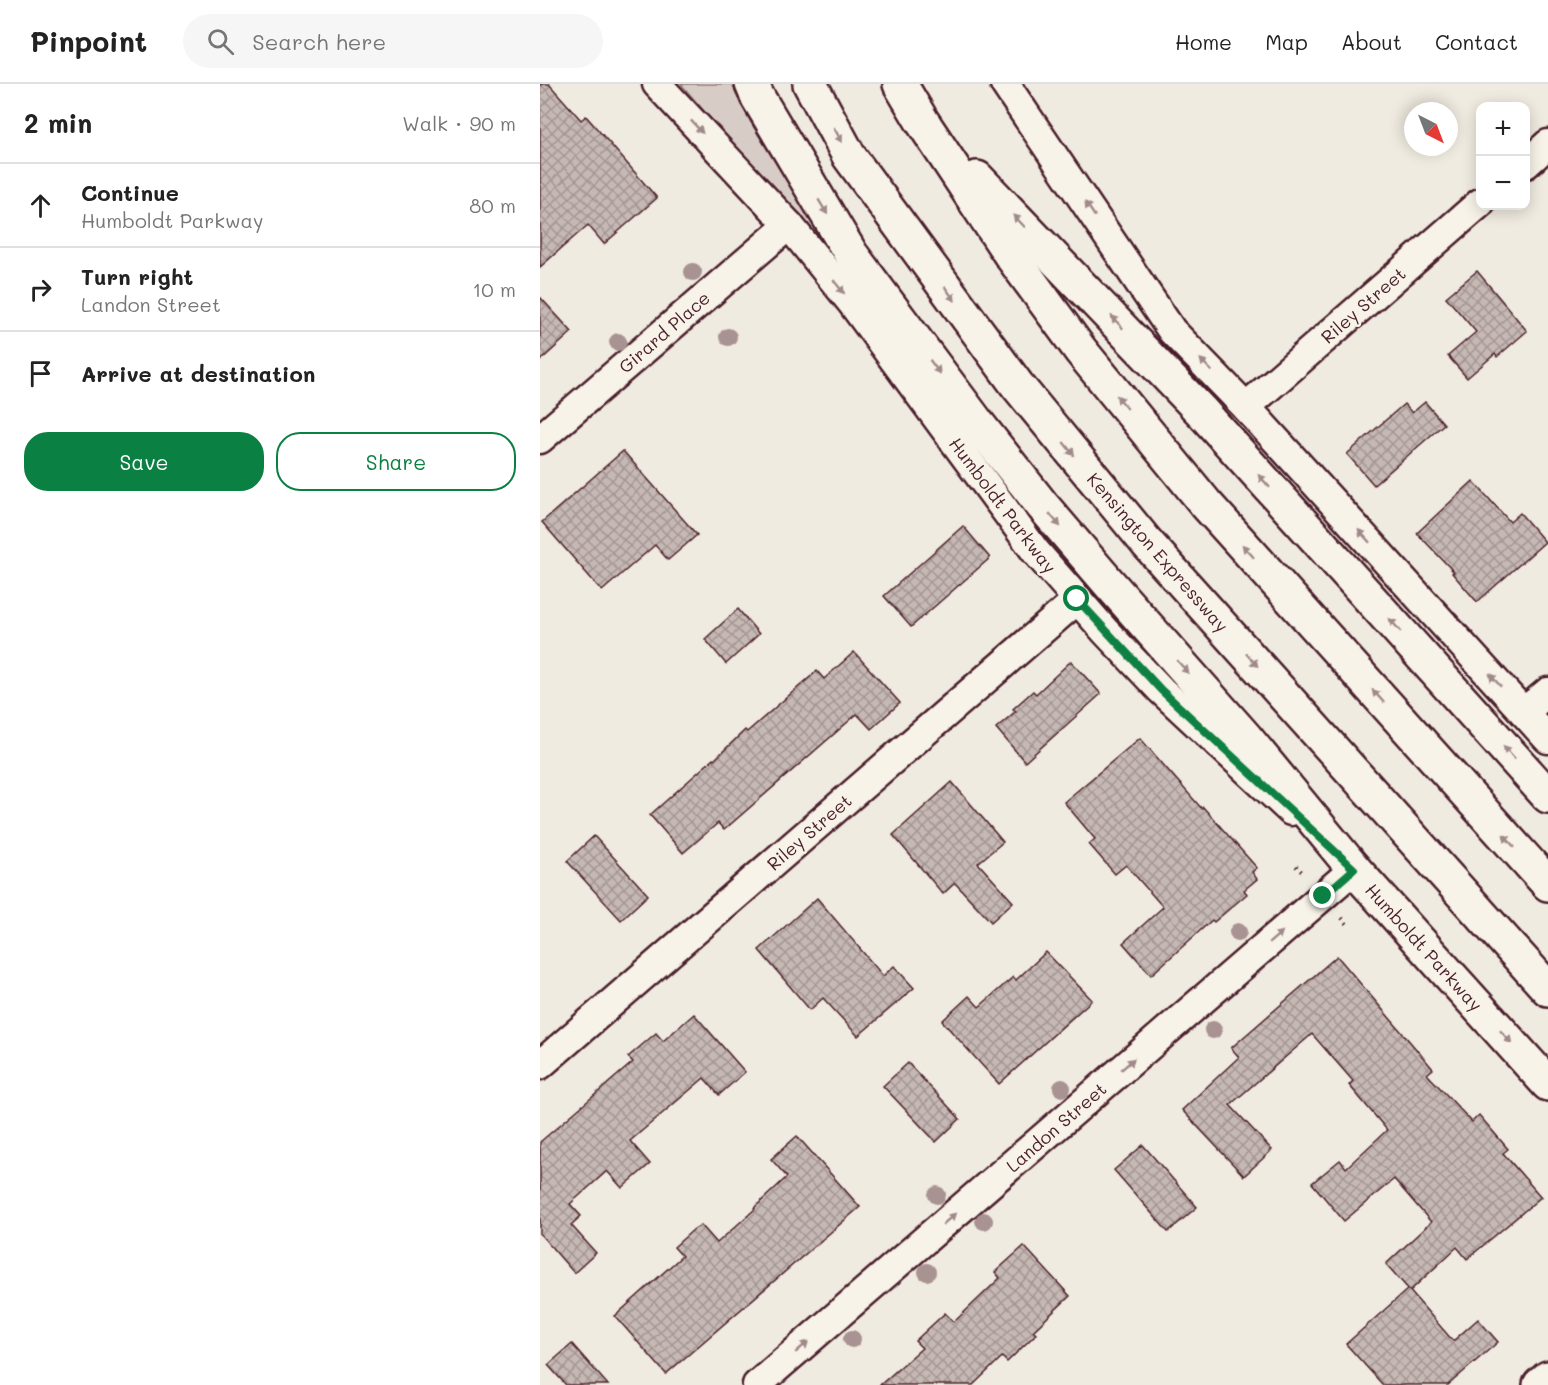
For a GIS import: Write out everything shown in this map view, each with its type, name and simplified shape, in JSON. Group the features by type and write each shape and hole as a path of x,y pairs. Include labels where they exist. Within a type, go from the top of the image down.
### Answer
{"main road":[{"path":"752,84 851,254 978,424 1093,565 1246,738 1354,869"},
{"name":"Kensington Expressway","path":"810,84 849,156 1017,385 1147,543 1548,988"},
{"path":"900,84 1010,254 1081,351 1206,504 1548,884"},
{"path":"922,121 1203,413 1548,796"},
{"name":"Humboldt Parkway","path":"1354,869 1548,1084"},
{"path":"1540,1385 1548,1378"}],"street":[{"name":"Humboldt Parkway","path":"657,84 789,225 852,303 1036,552 1077,599 1167,696 1354,869"},
{"path":"1005,84 1172,331 1246,408 1548,739"},
{"path":"1530,160 1548,144"},
{"name":"Riley Street","path":"1246,408 1476,207"},
{"name":"Girard Place","path":"540,439 789,225"},
{"name":"Riley Street","path":"540,1065 1077,599"},
{"path":"1524,712 1548,692"},
{"name":"Landon Street","path":"757,1385 1354,869"}],"path":[{"path":"1296,866 1303,873"}],"shaded area":[{"path":"681,84 732,84 751,123 823,240 816,242"}],"building":[{"path":"540,84 549,84 581,120 586,116 657,198 604,244 588,225 540,267"},
{"path":"1477,271 1527,331 1497,357 1495,354 1467,378 1448,356 1476,332 1446,297"},
{"path":"540,297 572,332 540,361"},
{"path":"1425,402 1444,424 1374,485 1347,454 1404,404 1412,413"},
{"path":"623,451 697,535 668,560 655,545 602,591 542,522"},
{"path":"1473,481 1510,522 1520,513 1545,542 1477,602 1452,573 1454,572 1417,533"},
{"path":"963,526 990,558 911,627 884,596"},
{"path":"738,609 759,634 726,664 705,639"},
{"path":"854,652 900,703 871,729 857,714 724,830 718,823 683,853 650,815 745,730 747,732 817,671 824,679"},
{"path":"1071,661 1101,694 1025,762 996,728 1016,711 1013,709 1033,691 1036,694"},
{"path":"1140,738 1257,868 1252,872 1257,879 1244,890 1247,894 1214,922 1212,920 1151,975 1123,943 1163,907 1126,865 1115,874 1089,844 1095,839 1064,802"},
{"path":"952,782 1003,842 978,863 1013,902 991,922 955,883 943,894 893,835"},
{"path":"594,836 648,895 621,920 567,861"},
{"path":"817,898 883,976 894,966 914,988 858,1036 823,998 810,1010 759,950"},
{"path":"1046,952 1092,1000 999,1084 942,1021 969,996 979,1007 1013,977 1016,980"},
{"path":"1337,956 1433,1069 1427,1074 1472,1122 1479,1115 1508,1149 1503,1153 1541,1197 1467,1259 1457,1247 1410,1291 1386,1264 1431,1222 1394,1179 1344,1221 1312,1183 1340,1160 1346,1168 1387,1130 1349,1085 1353,1081 1312,1034 1230,1105 1272,1150 1244,1176 1182,1110 1239,1057 1231,1048"},
{"path":"694,1014 745,1072 719,1095 704,1078 630,1141 650,1164 622,1188 607,1171 570,1204 581,1216 571,1225 596,1253 574,1273 540,1234 540,1142 633,1062 628,1057 656,1033 663,1041"},
{"path":"908,1063 960,1119 936,1142 883,1086"},
{"path":"797,1136 860,1207 666,1374 615,1316 682,1256 674,1247 694,1229 701,1225 717,1243 755,1209 787,1177 771,1159"},
{"path":"1143,1145 1197,1207 1168,1232 1114,1170"},
{"path":"1024,1246 1070,1296 1033,1331 1036,1334 1007,1362 1002,1357 973,1385 880,1385 922,1348 915,1341 945,1313 954,1322 1000,1278 995,1272"},
{"path":"1408,1289 1453,1341 1478,1319 1498,1342 1448,1385 1383,1385 1346,1344"},
{"path":"572,1344 608,1385 566,1385 548,1365"}],"route":[{"path":"1077,599 1161,690 1354,869 1323,896"}]}
